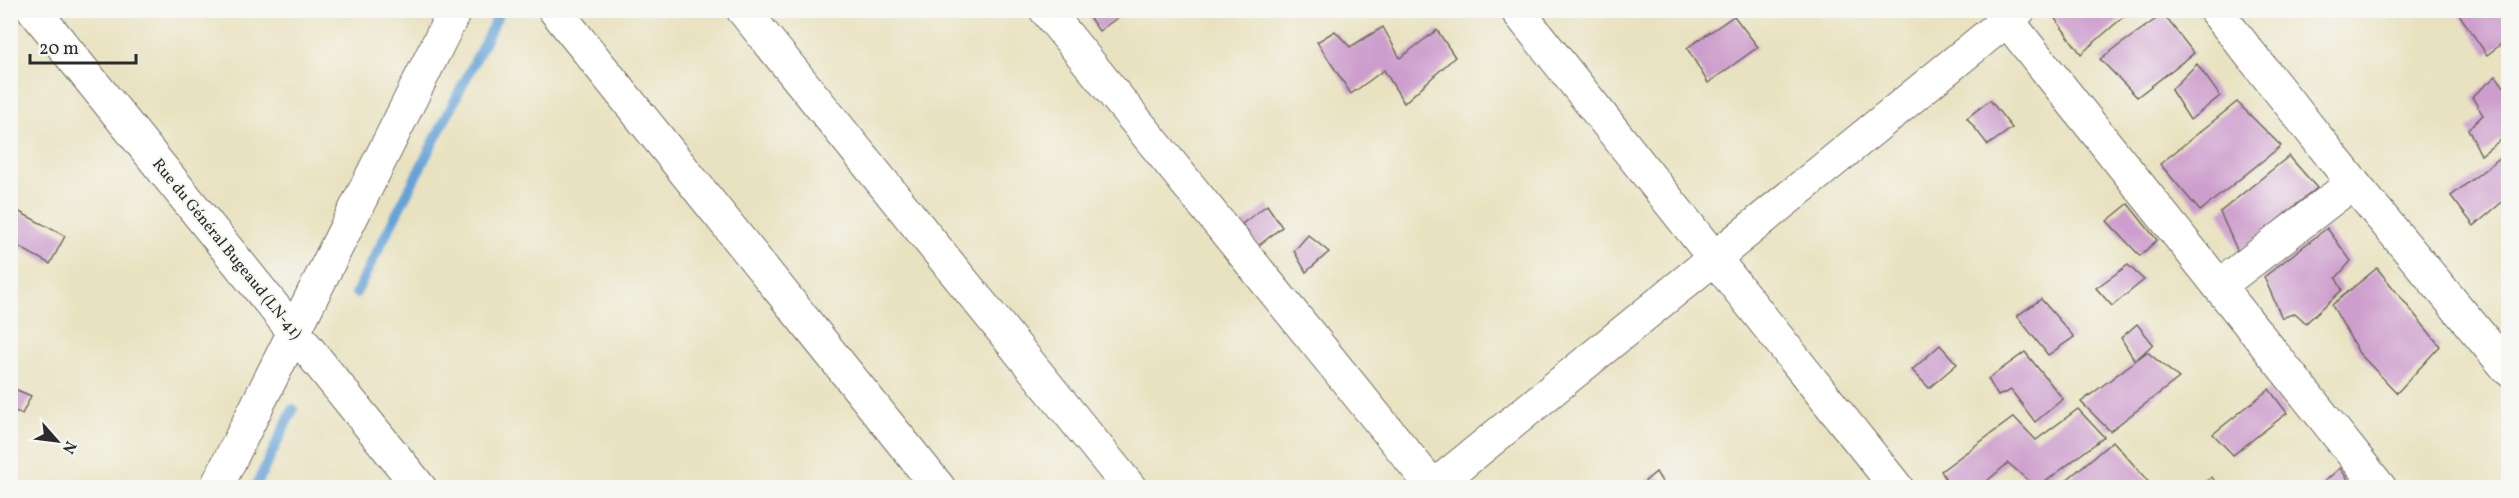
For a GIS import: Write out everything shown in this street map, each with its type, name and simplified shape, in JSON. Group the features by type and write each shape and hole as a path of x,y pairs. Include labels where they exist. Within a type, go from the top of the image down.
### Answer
{"street":[{"name":"Rue du Général Bugeaud (LN-41)","path":"34,10 296,331 420,488"},
{"path":"216,488 455,10"},
{"path":"555,10 939,488"},
{"path":"743,10 1130,488"},
{"path":"1046,10 1433,487 2008,14 2219,286 2380,488"},
{"path":"1517,10 1897,488"},
{"path":"2215,10 2353,183 2508,369"},
{"path":"2219,286 2353,183"}],"building":[{"path":"1084,10 1128,10 1099,31"},
{"path":"2054,10 2131,10 2081,54 2051,13"},
{"path":"2456,10 2501,10 2508,22 2508,39 2487,55"},
{"path":"2163,14 2194,53 2137,97 2100,59"},
{"path":"1734,16 1758,47 1708,83 1687,48"},
{"path":"1383,27 1400,58 1437,30 1455,57 1404,103 1384,70 1351,94 1317,42 1335,31 1350,47"},
{"path":"2197,64 2220,96 2190,120 2171,90"},
{"path":"2496,76 2508,92 2508,103 2505,105 2508,109 2508,134 2481,155 2468,129 2483,115 2472,97"},
{"path":"1990,100 2012,128 1988,145 1967,118"},
{"path":"2237,102 2281,146 2200,211 2160,164"},
{"path":"2289,156 2317,188 2238,252 2220,212"},
{"path":"2501,157 2508,167 2508,197 2474,226 2451,196"},
{"path":"2128,204 2157,240 2140,256 2107,221"},
{"path":"1267,205 1282,227 1258,246 1242,224"},
{"path":"10,207 65,236 50,264 10,242"},
{"path":"2327,228 2351,261 2336,278 2342,290 2306,323 2295,313 2282,318 2264,277"},
{"path":"1308,235 1329,252 1306,272 1294,251"},
{"path":"2128,265 2144,280 2112,306 2096,288"},
{"path":"2377,268 2440,346 2397,393 2359,353 2332,305"},
{"path":"2041,299 2074,337 2048,355 2017,316"},
{"path":"2137,324 2153,344 2135,361 2121,338"},
{"path":"1940,345 1957,364 1929,388 1912,370"},
{"path":"2025,352 2063,399 2035,422 2011,390 1998,396 1988,379"},
{"path":"2147,352 2179,378 2110,431 2081,402"},
{"path":"10,387 31,396 22,414 10,409"},
{"path":"2269,389 2287,413 2233,455 2213,434"},
{"path":"2078,409 2104,437 2037,488 2008,463 1979,488 1951,488 1941,471 2014,417 2036,440"},
{"path":"2113,441 2152,486 2057,488"},
{"path":"2340,468 2354,488 2317,488"},
{"path":"1656,472 1666,488 1637,488"},
{"path":"2212,477 2218,488 2196,488"}],"waterway":[{"path":"356,293 501,10"},
{"path":"255,488 293,409"}]}
